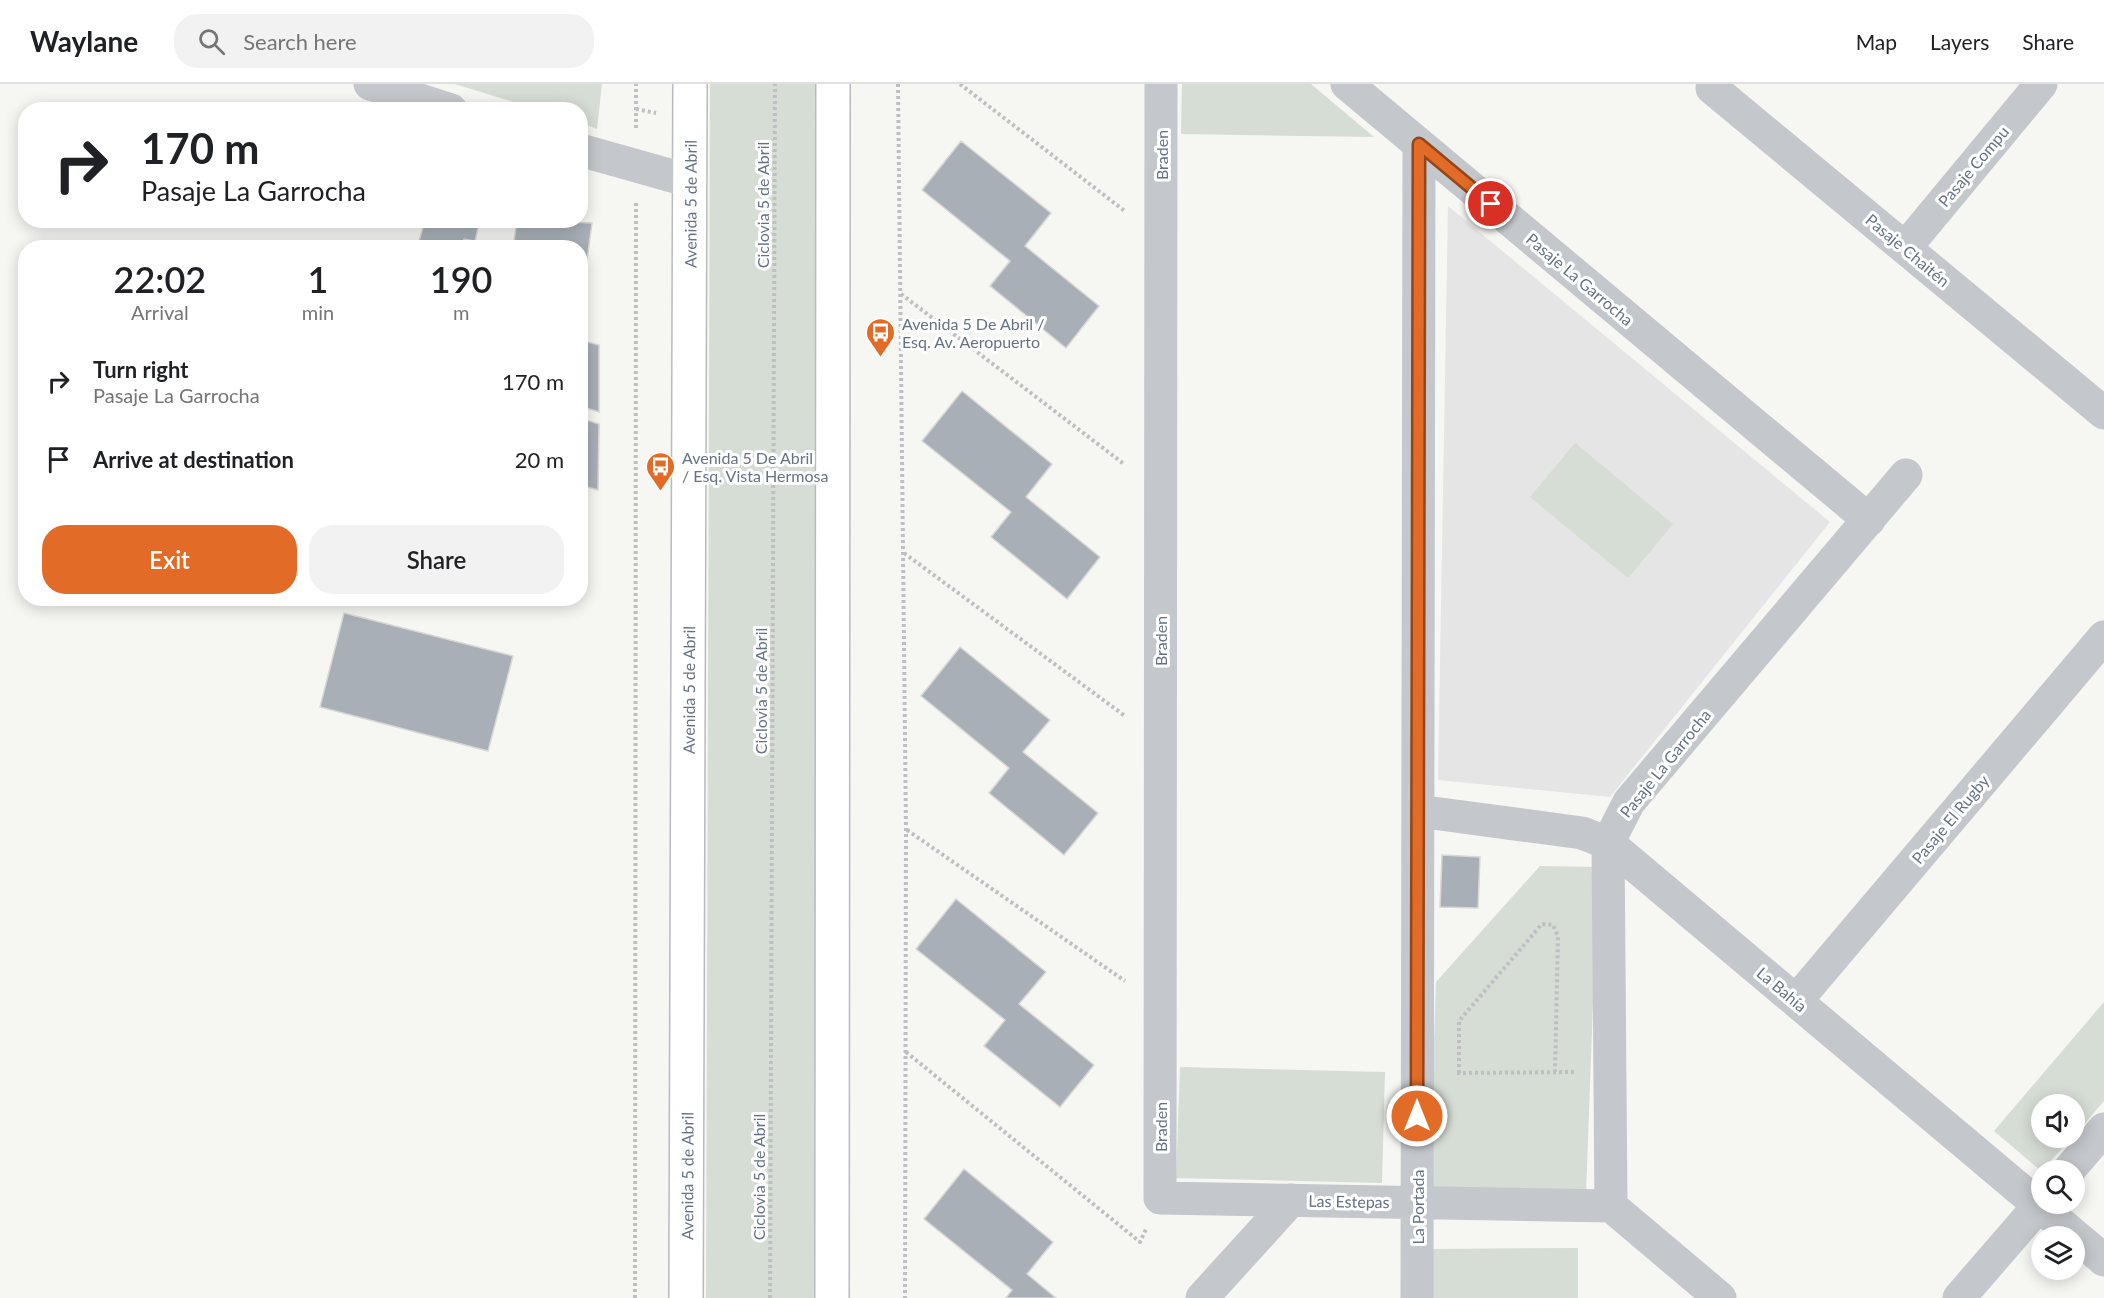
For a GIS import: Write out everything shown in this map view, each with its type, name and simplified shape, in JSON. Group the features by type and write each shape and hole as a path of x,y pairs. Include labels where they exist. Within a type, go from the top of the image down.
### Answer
{"main road":[{"name":"Avenida 5 de Abril","path":"686,1298 690,84"},
{"path":"831,1298 832,84"}],"street":[{"path":"370,84 426,102"},
{"name":"Braden","path":"1160,1198 1161,84"},
{"name":"Pasaje La Garrocha","path":"1347,84 1869,520"},
{"name":"Pasaje Compu","path":"1905,248 2041,84"},
{"name":"Pasaje Chaitén","path":"1713,86 1905,248 2100,403"},
{"name":"La Portada","path":"1417,1298 1419,144"},
{"path":"588,152 690,181"},
{"name":"Pasaje La Garrocha","path":"1611,1206 1608,843 1629,802 1906,475"},
{"name":"Pasaje El Rugby","path":"1796,1001 2104,637"},
{"name":"La Bahía","path":"1418,811 1582,833 1608,843 2031,1197"},
{"path":"2078,1160 2104,1129"},
{"name":"Las Estepas","path":"1160,1198 1611,1206"},
{"path":"1202,1298 1291,1200"},
{"path":"1611,1206 1720,1298"},
{"path":"1959,1298 2031,1214"},
{"name":"La Bahía","path":"2051,1214 2104,1260"}],"path":[{"path":"635,1298 636,84"},
{"name":"Ciclovia 5 de Abril","path":"770,1298 774,84"},
{"path":"898,84 906,830 905,1298"},
{"path":"960,84 1161,238"},
{"path":"900,293 1161,493"},
{"path":"903,552 1160,742"},
{"path":"906,830 1160,1005"},
{"path":"1459,1073 1461,1017 1542,924 1547,923 1553,925 1558,936 1555,1072"},
{"path":"906,1052 1140,1242 1160,1198"},
{"path":"1417,1073 1610,1072"}],"shaded area":[{"path":"455,84 602,84 597,129 588,126 588,102 513,102"},
{"path":"710,84 820,84 817,1298 706,1298"},
{"path":"1182,84 1311,84 1374,137 1181,134"},
{"path":"1448,206 1830,522 1610,797 1438,780"},
{"path":"1575,443 1673,524 1628,578 1530,497"},
{"path":"1540,866 1598,867 1586,1194 1429,1188 1436,982"},
{"path":"2104,1002 2104,1101 2085,1123 2085,1094 2031,1094 2031,1148 2063,1148 2051,1160 2031,1160 2031,1162 1994,1131"},
{"path":"1180,1067 1385,1072 1382,1183 1176,1178"},
{"path":"1578,1248 1578,1298 1432,1298 1432,1249"}],"building":[{"path":"961,141 1051,213 1025,246 1099,306 1066,348 990,286 1010,261 922,190"},
{"path":"588,223 592,223 588,253 588,240 514,240 516,228 588,228"},
{"path":"423,228 478,228 475,240 419,240"},
{"path":"588,342 599,345 599,412 588,409"},
{"path":"962,391 1052,464 1026,497 1100,557 1067,599 991,537 1011,512 922,441"},
{"path":"588,421 599,424 598,490 588,487"},
{"path":"344,613 513,656 488,751 320,707"},
{"path":"960,647 1050,720 1023,752 1098,813 1064,855 989,793 1009,768 921,696"},
{"path":"1442,855 1480,857 1478,908 1440,907"},
{"path":"956,899 1046,972 1019,1004 1094,1065 1060,1107 984,1046 1005,1020 916,949"},
{"path":"964,1169 1053,1242 1027,1274 1056,1298 1006,1298 1012,1290 924,1219"}],"place":[{"name":"Avenida 5 De Abril / Esq. Av. Aeropuerto","path":"881,358"},
{"name":"Avenida 5 De Abril / Esq. Vista Hermosa","path":"661,492"}],"route":[{"path":"1417,1116 1419,144 1491,204"}]}
